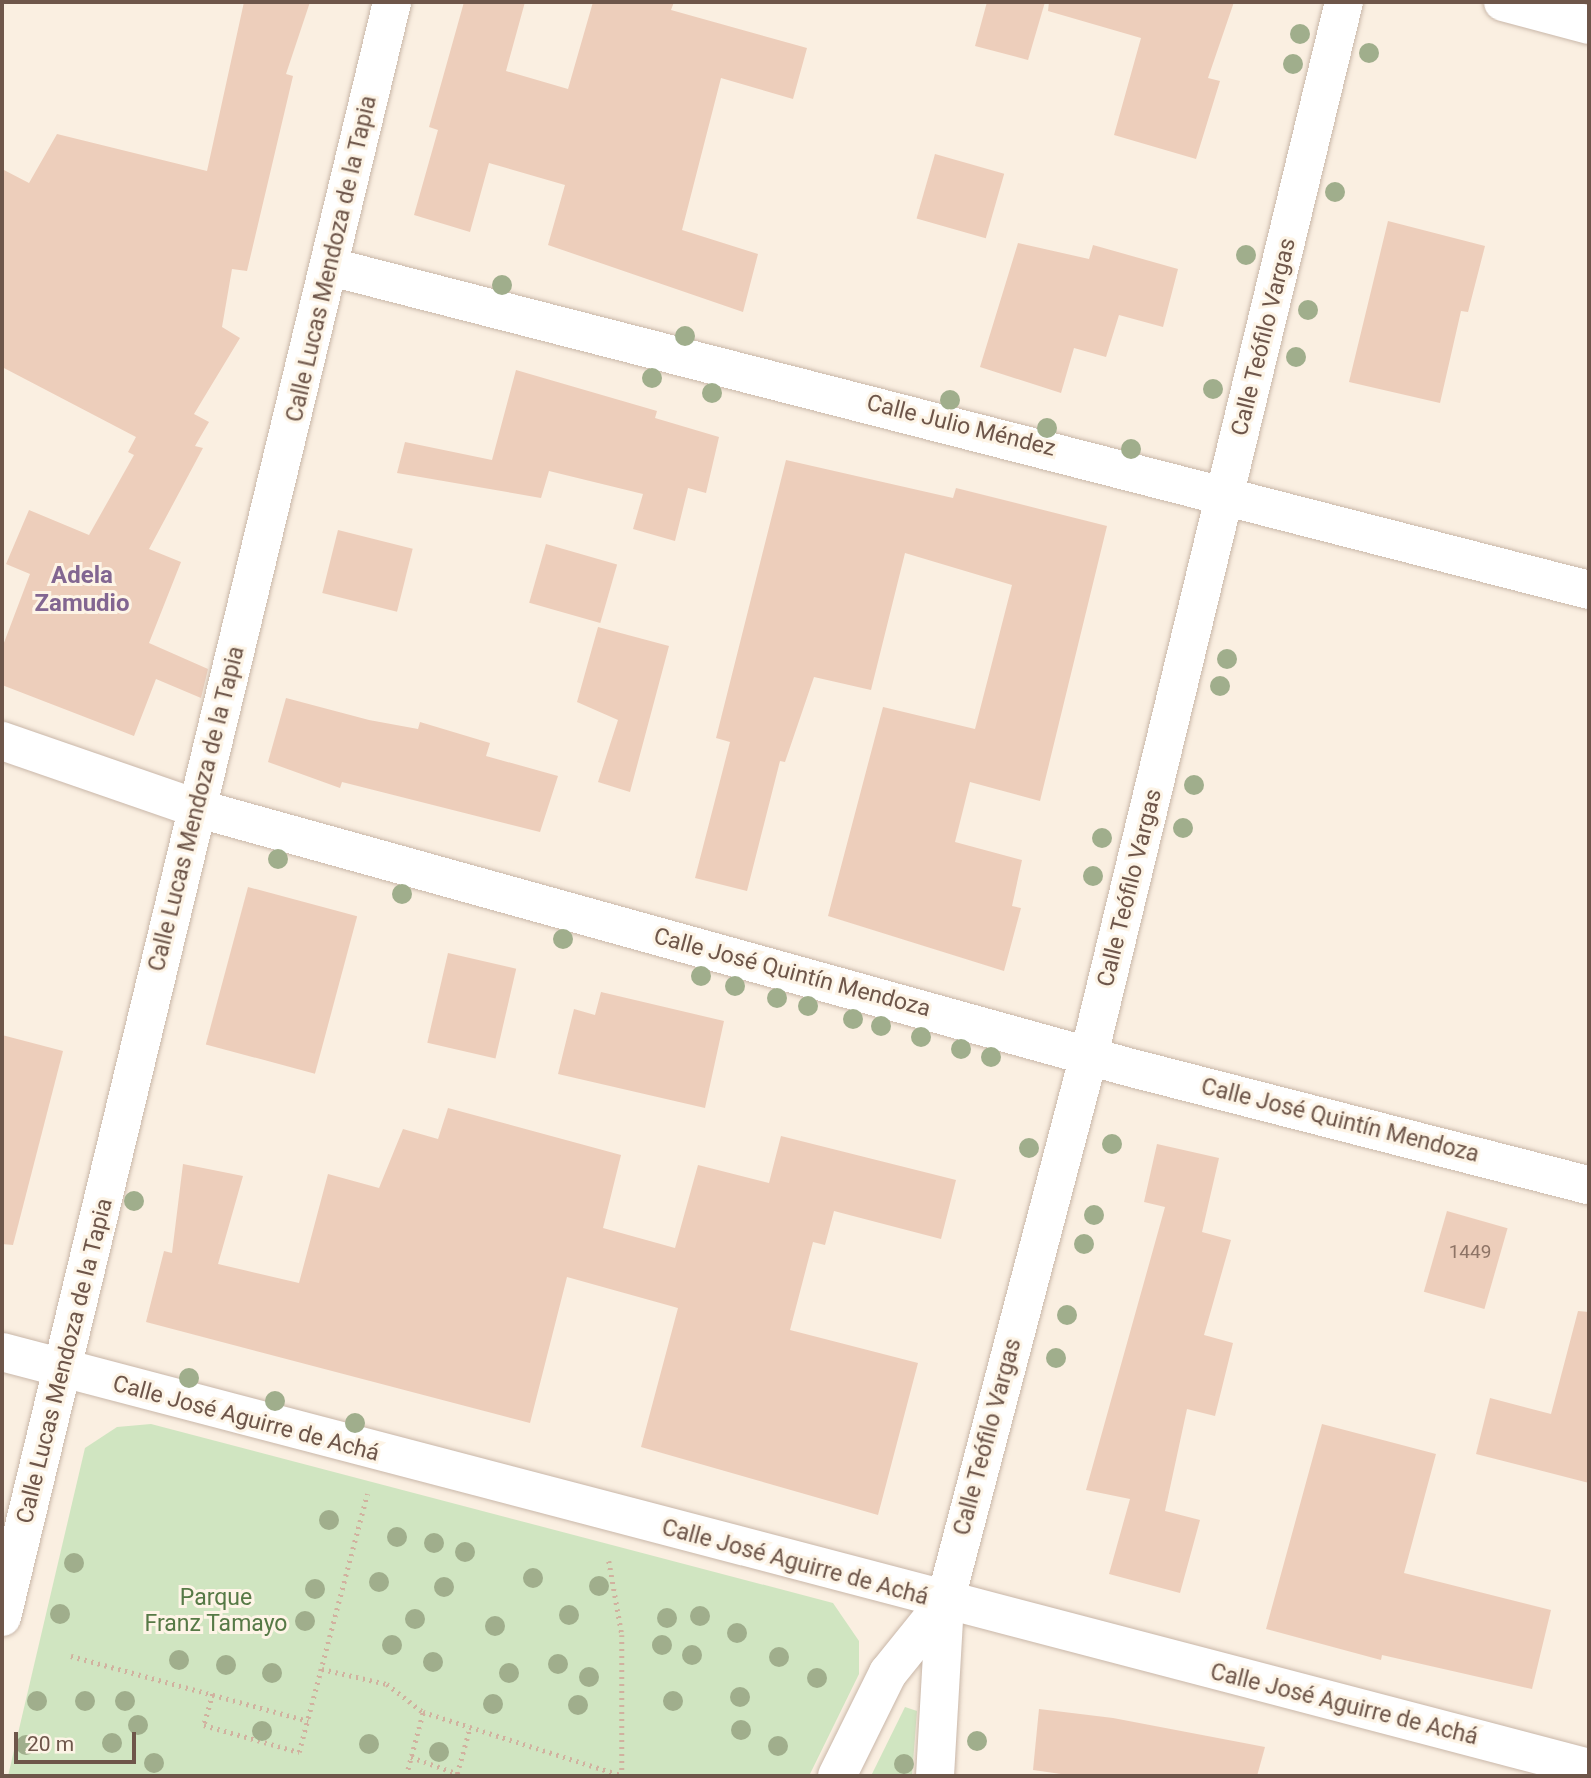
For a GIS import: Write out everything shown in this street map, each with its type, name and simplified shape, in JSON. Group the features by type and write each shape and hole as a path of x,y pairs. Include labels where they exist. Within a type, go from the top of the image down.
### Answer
{"street":[{"name":"Calle Lucas Mendoza de la Tapia","path":"2,1617 65,1370 197,808 331,267 393,2"},
{"name":"Calle Teófilo Vargas","path":"935,1776 945,1602 1089,1055 1344,2"},
{"path":"1503,2 1589,25"},
{"name":"Calle Julio Méndez","path":"331,267 1226,493 1589,590"},
{"name":"Calle José Quintín Mendoza","path":"2,741 197,808 1089,1055 1589,1185"},
{"name":"Calle José Aguirre de Achá","path":"2,1352 945,1602 1589,1768"},
{"path":"837,1776 888,1673 945,1602"}],"path":[{"path":"213,1693 204,1725 299,1752 367,1494"},
{"path":"322,1669 387,1684 423,1712 623,1776 622,1635 609,1562"},
{"path":"71,1656 308,1721"},
{"path":"406,1776 423,1712"},
{"path":"457,1774 470,1727"},
{"path":"411,1757 464,1776"},
{"path":"600,1776 602,1769"}],"green space":[{"name":"Parque Franz Tamayo","path":"151,1424 833,1603 859,1641 859,1674 809,1776 8,1776 85,1448 117,1427"},
{"path":"905,1707 917,1711 912,1776 871,1776"}],"building":[{"path":"244,2 310,2 286,74 293,76 247,271 232,269 222,327 240,338 194,414 209,422 195,446 203,448 149,549 181,562 149,643 208,669 201,698 156,679 134,736 2,685 2,648 30,574 6,564 29,510 89,535 134,455 128,452 136,437 2,367 2,169 29,183 57,134 207,171"},
{"path":"464,2 525,2 506,71 568,89 593,2 674,2 671,10 807,48 793,99 721,78 682,230 758,254 743,312 548,245 565,185 489,163 470,232 414,215 438,130 429,127"},
{"path":"987,2 1045,2 1028,60 975,46"},
{"path":"1049,2 1234,2 1208,78 1220,81 1196,159 1114,135 1141,38 1048,11"},
{"path":"935,154 1004,174 986,238 917,218"},
{"path":"1388,221 1485,246 1468,312 1461,311 1440,403 1349,382"},
{"path":"1018,243 1089,259 1093,245 1178,269 1163,327 1119,315 1106,357 1074,348 1061,393 980,367"},
{"path":"516,370 657,411 655,418 719,437 706,493 688,488 675,541 633,529 643,494 549,471 541,498 397,473 405,442 492,460"},
{"path":"786,460 953,498 956,488 1107,526 1040,801 970,782 955,842 1022,860 1012,906 1021,908 1004,971 828,916 883,707 975,729 1012,585 905,553 871,690 814,677 785,762 780,761 747,891 695,878 730,742 716,738"},
{"path":"338,530 413,549 397,612 322,593"},
{"path":"546,544 617,564 600,623 529,603"},
{"path":"598,627 669,646 630,792 598,782 618,720 577,702"},
{"path":"286,698 369,720 418,729 420,722 490,743 486,756 558,776 540,832 342,782 340,788 268,762"},
{"path":"248,887 357,916 315,1074 206,1044"},
{"path":"448,953 516,969 496,1058 427,1043"},
{"path":"601,992 724,1021 705,1108 558,1074 574,1009 595,1015"},
{"path":"2,1035 63,1051 13,1245 2,1244"},
{"path":"448,1108 621,1155 603,1228 675,1248 698,1165 769,1183 781,1136 956,1180 941,1239 834,1211 825,1245 813,1242 790,1330 918,1363 878,1515 641,1447 678,1308 567,1277 530,1423 146,1322 164,1251 172,1253 183,1164 243,1176 218,1264 299,1283 328,1174 379,1188 403,1129 438,1139"},
{"path":"1157,1144 1219,1158 1202,1232 1231,1240 1204,1335 1233,1343 1215,1416 1187,1409 1165,1511 1200,1520 1180,1593 1109,1574 1130,1499 1086,1490 1165,1207 1144,1202"},
{"path":"1447,1211 1508,1228 1484,1309 1424,1292"},
{"path":"1578,1311 1589,1312 1589,1483 1476,1454 1490,1398 1551,1414"},
{"path":"1322,1424 1436,1454 1404,1573 1551,1610 1532,1689 1382,1655 1381,1660 1266,1629"},
{"path":"1039,1709 1113,1718 1265,1747 1257,1776 1075,1776 1033,1770"}],"district":[{"name":"Adela Zamudio","path":"82,590"}]}
